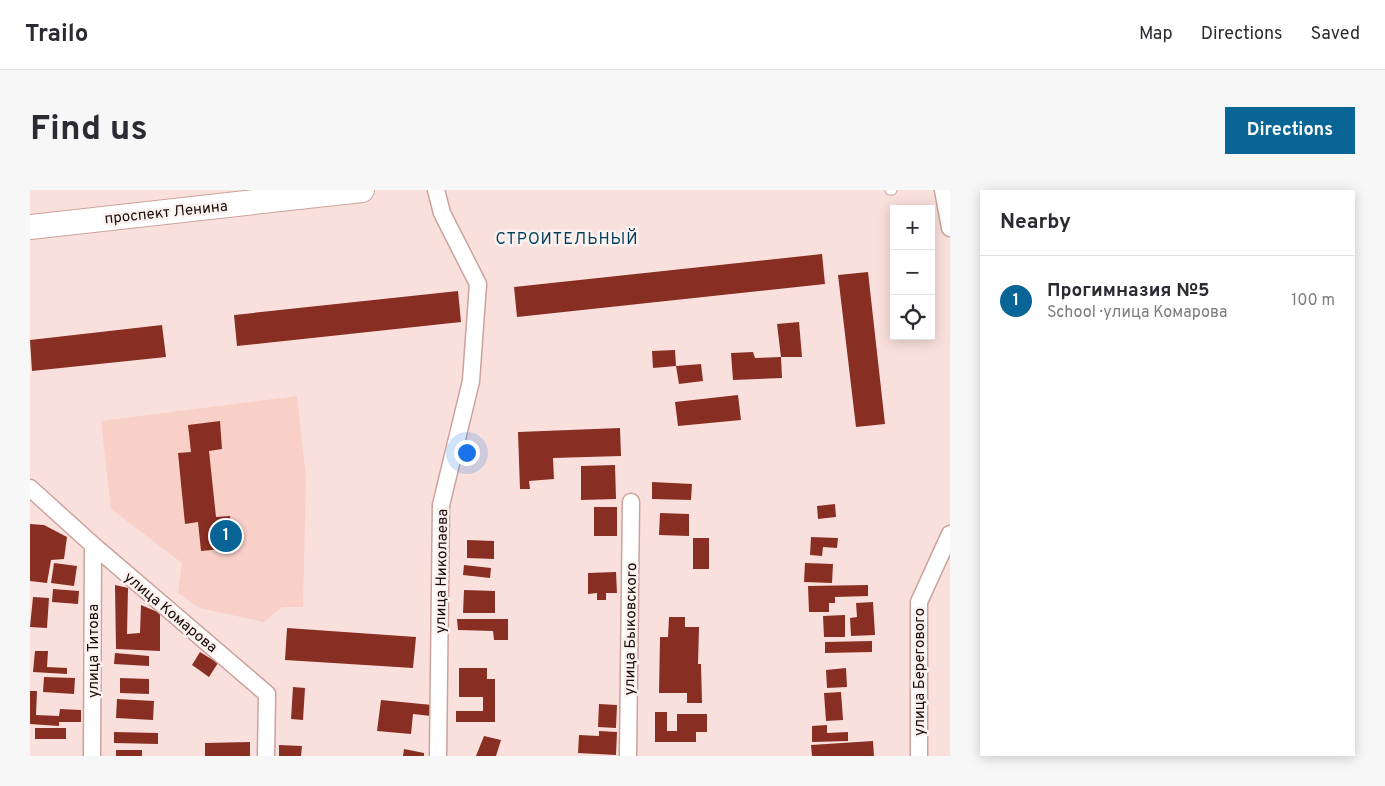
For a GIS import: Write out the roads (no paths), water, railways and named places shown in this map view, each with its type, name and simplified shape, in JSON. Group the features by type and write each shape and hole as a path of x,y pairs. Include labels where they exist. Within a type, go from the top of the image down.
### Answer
{"main road":[{"name":"проспект Ленина","path":"30,227 362,190"}],"street":[{"name":"улица Николаева","path":"436,190 442,213 478,284 470,381 440,505 438,756"},
{"path":"943,190 950,228"},
{"name":"улица Комарова","path":"30,488 93,545 267,694 266,756"},
{"name":"улица Быковского","path":"628,756 631,502"},
{"name":"улица Берегового","path":"919,756 919,602 950,534"},
{"name":"улица Титова","path":"92,756 93,545"}],"place":[{"name":"Прогимназия №5","path":"226,536"}],"district":[{"name":"СТРОИТЕЛЬНЫЙ","path":"567,238"}]}
